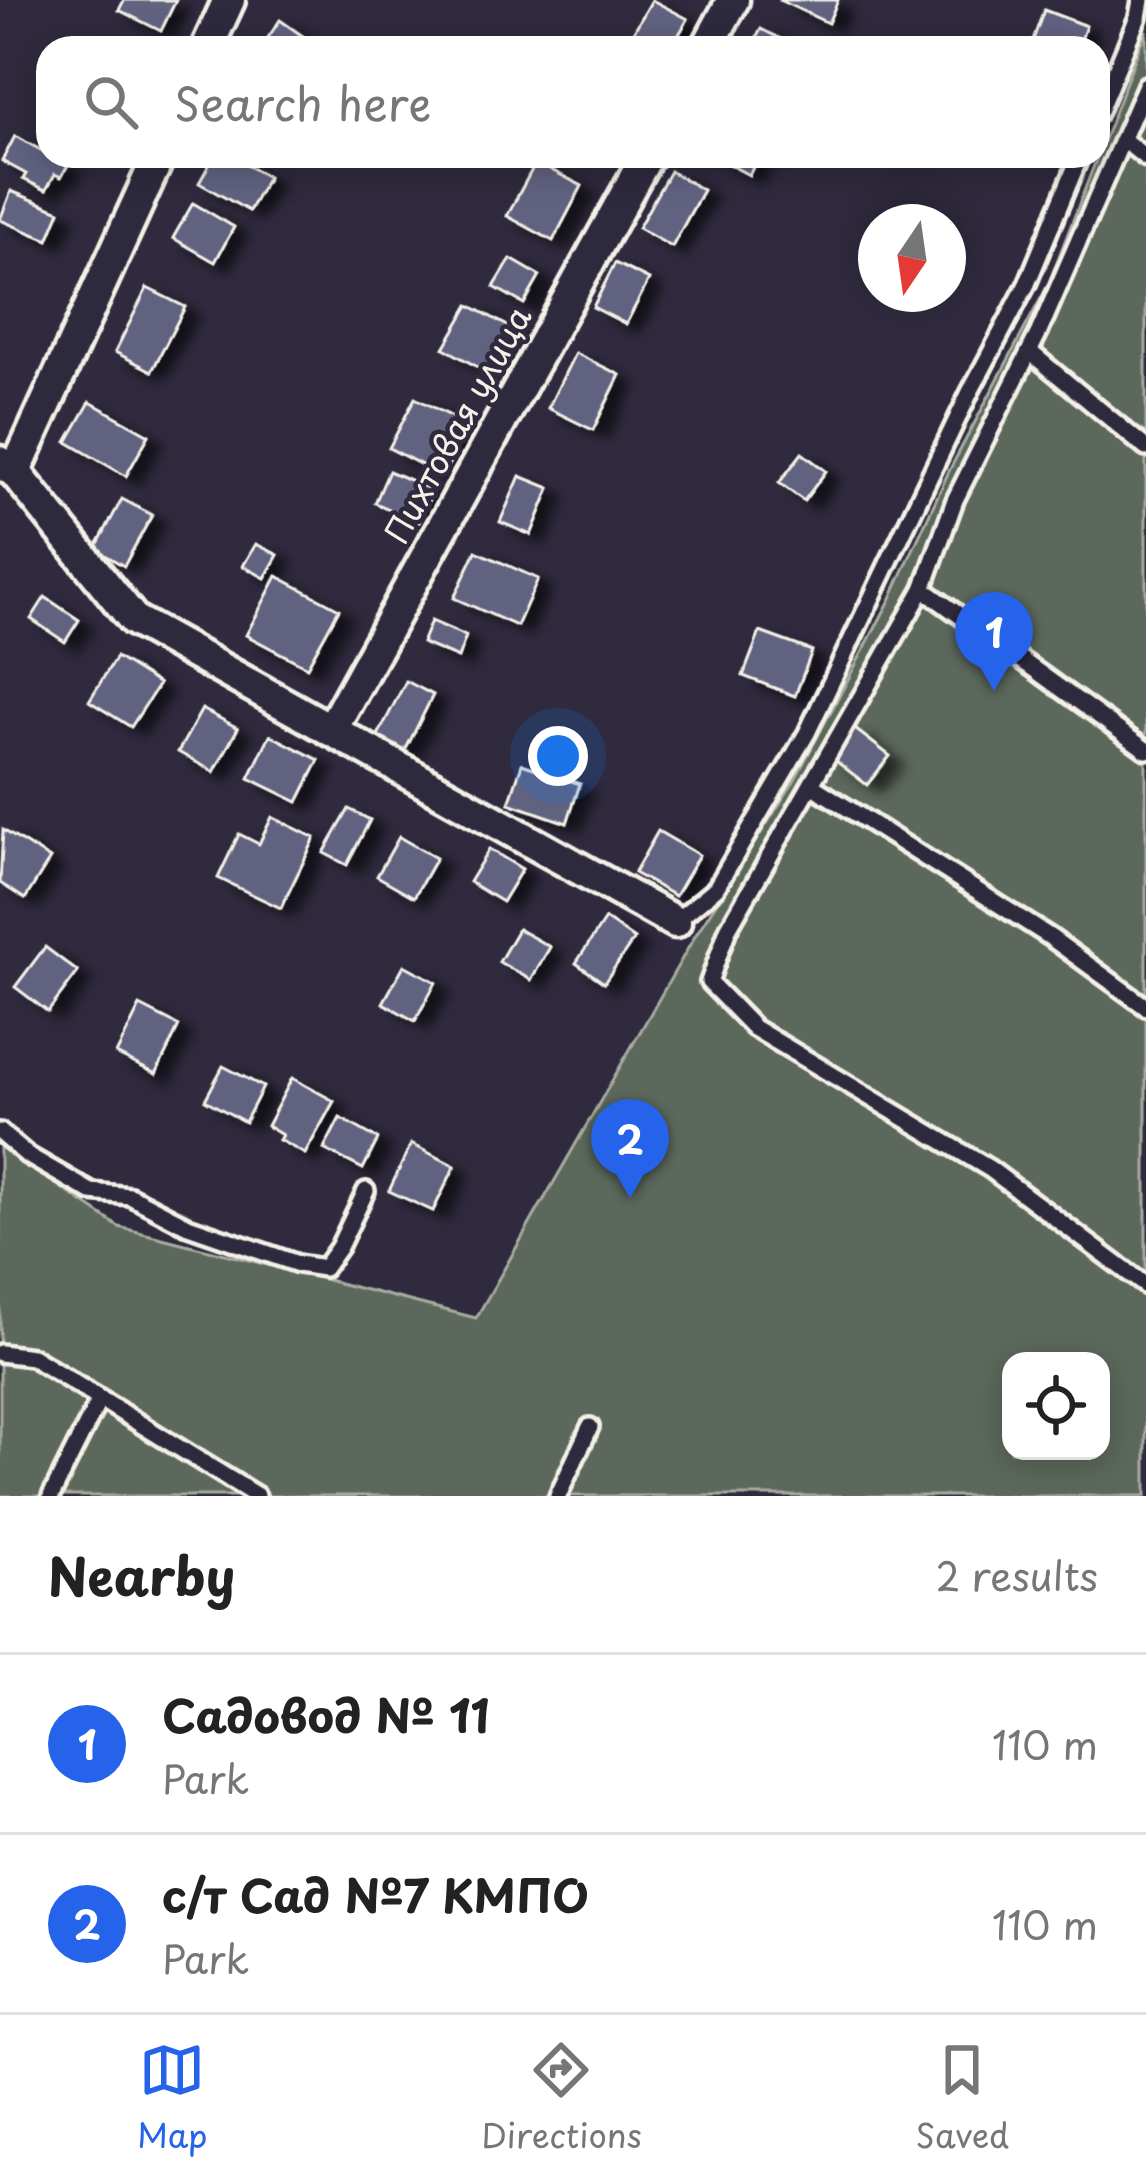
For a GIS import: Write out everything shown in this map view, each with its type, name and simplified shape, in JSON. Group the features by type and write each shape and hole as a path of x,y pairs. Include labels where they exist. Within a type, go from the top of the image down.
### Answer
{"street":[{"path":"212,36 229,0"},
{"path":"713,36 733,0"},
{"path":"152,168 8,467 134,620 675,922"},
{"name":"Пихтовая улица","path":"332,730 640,168"}],"lane":[{"path":"1110,84 1141,0"},
{"path":"1146,86 1030,352 955,500 923,589 728,929 709,982 754,1028 990,1169 1146,1286"},
{"path":"1125,141 1146,158"},
{"path":"675,922 716,888 808,733 970,392 1027,284 1075,168"},
{"path":"1030,352 1146,448"},
{"path":"923,589 1146,750"},
{"path":"811,784 1050,937 1146,1007"},
{"path":"0,1132 27,1155 91,1192 130,1196 188,1226 298,1264 324,1268 366,1191"},
{"path":"0,1353 32,1357 257,1496"},
{"path":"51,1496 99,1400"},
{"path":"558,1496 590,1426"}],"green space":[{"path":"1146,30 1146,1496 0,1496 0,1146 119,1227 476,1318 695,936 793,783 890,600 949,471 1048,285 1093,168 1110,168 1110,124"}],"building":[{"path":"124,0 176,0 161,31 119,10"},
{"path":"652,0 688,19 678,36 631,36"},
{"path":"779,0 838,0 828,23"},
{"path":"1044,10 1086,26 1082,36 1034,36"},
{"path":"280,20 303,36 269,36"},
{"path":"15,136 36,147 36,168 66,168 61,177 55,174 46,190 2,161"},
{"path":"207,168 252,168 268,177 249,211 199,183"},
{"path":"533,168 548,168 582,186 553,241 507,216"},
{"path":"670,171 703,190 672,247 638,228"},
{"path":"11,191 60,211 48,240 0,220"},
{"path":"193,203 234,227 215,262 173,238"},
{"path":"511,259 540,276 524,304 494,287"},
{"path":"615,263 649,280 626,324 593,307"},
{"path":"147,288 185,307 152,371 115,352"},
{"path":"469,305 515,330 490,374 444,348"},
{"path":"575,353 620,375 593,430 548,408"},
{"path":"415,398 468,425 443,476 389,448"},
{"path":"90,402 149,435 126,476 67,442"},
{"path":"802,453 826,471 804,501 779,483"},
{"path":"389,471 433,490 419,522 375,503"},
{"path":"520,476 550,488 531,535 500,522"},
{"path":"122,499 152,515 124,566 95,549"},
{"path":"256,544 278,555 265,578 243,566"},
{"path":"476,551 538,579 517,626 454,598"},
{"path":"277,576 339,609 307,667 246,635"},
{"path":"45,597 79,620 65,642 31,619"},
{"path":"431,621 466,636 458,658 422,643"},
{"path":"760,632 812,651 795,696 743,676"},
{"path":"116,657 159,684 131,727 89,701"},
{"path":"406,681 433,695 404,753 376,739"},
{"path":"202,709 238,728 214,772 178,752"},
{"path":"855,729 890,756 867,785 832,758"},
{"path":"270,735 319,760 298,802 249,778"},
{"path":"522,764 580,784 567,823 509,803"},
{"path":"349,809 370,820 347,865 324,853"},
{"path":"272,817 315,838 281,908 218,878 239,834 259,844"},
{"path":"3,830 50,859 25,899 0,883"},
{"path":"658,831 699,855 675,896 634,873"},
{"path":"399,837 436,858 414,897 377,876"},
{"path":"489,849 522,869 502,902 469,882"},
{"path":"605,919 634,939 604,983 576,963"},
{"path":"518,929 550,947 531,980 499,962"},
{"path":"45,947 78,972 48,1012 15,987"},
{"path":"404,965 436,982 415,1021 383,1003"},
{"path":"140,1006 179,1026 156,1074 116,1054"},
{"path":"223,1066 263,1087 245,1122 205,1100"},
{"path":"292,1078 334,1101 305,1154 279,1140 282,1135 267,1126"},
{"path":"340,1118 378,1139 363,1169 324,1149"},
{"path":"411,1144 455,1166 433,1211 389,1191"}],"place":[{"name":"Садовод № 11","path":"994,691"},
{"name":"с/т Сад №7 КМПО","path":"630,1198"}]}
